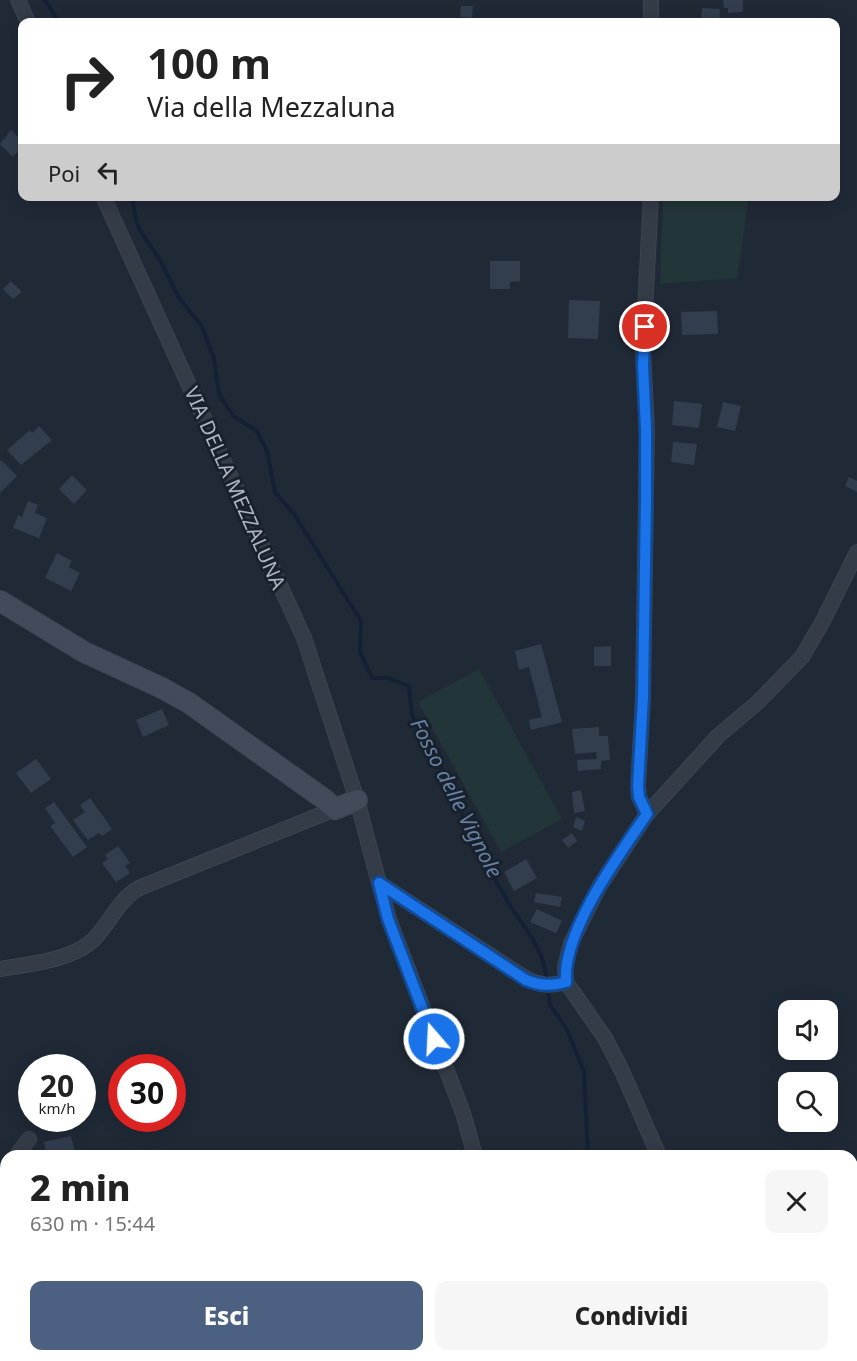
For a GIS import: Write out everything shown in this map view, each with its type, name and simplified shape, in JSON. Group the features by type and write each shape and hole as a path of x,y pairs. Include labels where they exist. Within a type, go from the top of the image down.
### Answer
{"street":[{"path":"18,0 26,18"},
{"path":"651,0 651,18"},
{"name":"VIA DELLA MEZZALUNA","path":"105,201 304,638 354,793 388,919 463,1113 473,1150"},
{"path":"647,814 639,797 638,786 643,697 646,430 643,349 651,201"},
{"path":"656,1150 605,1038 566,982 565,967 572,943 599,887 647,814 718,736 757,703 802,657 823,621 857,552"},
{"path":"0,601 84,652 189,703 324,799 334,809"},
{"path":"0,969 53,959 82,947 96,938 126,897 139,888 334,809 354,793"},
{"path":"379,883 526,980 552,986 566,982"},
{"path":"20,1150 29,1139"}],"green space":[{"path":"663,201 748,201 737,278 660,284"},
{"path":"479,669 562,819 501,852 418,702"}],"building":[{"path":"723,0 743,0 743,12 728,13 728,8 724,8"},
{"path":"461,6 473,6 472,18 460,17"},
{"path":"702,8 720,9 719,18 701,18"},
{"path":"11,130 18,137 18,151 13,157 0,144"},
{"path":"490,261 520,261 520,281 510,282 510,289 490,289"},
{"path":"11,281 22,292 13,299 3,289"},
{"path":"569,300 600,301 598,339 568,338"},
{"path":"717,311 718,334 682,335 681,312"},
{"path":"674,401 702,404 699,428 672,425"},
{"path":"723,402 741,406 735,431 717,427"},
{"path":"39,426 52,440 21,465 7,450 30,430 32,433"},
{"path":"673,442 697,444 694,465 671,462"},
{"path":"0,461 17,476 0,493"},
{"path":"72,475 87,490 74,504 59,489"},
{"path":"849,477 857,481 857,492 845,486"},
{"path":"28,501 38,505 35,513 47,518 39,538 13,528 18,515 22,517"},
{"path":"57,553 72,561 69,567 80,573 71,591 45,578"},
{"path":"541,644 562,722 531,730 529,720 542,717 529,667 519,670 515,651"},
{"path":"611,646 611,666 594,666 594,647"},
{"path":"162,709 169,725 143,737 136,720"},
{"path":"599,727 599,736 608,736 610,760 601,761 601,769 578,771 577,760 597,759 596,752 575,754 572,729"},
{"path":"36,759 51,779 31,793 16,773"},
{"path":"581,790 585,811 574,813 572,792"},
{"path":"90,798 112,829 102,836 99,833 88,840 73,820 85,812 80,805"},
{"path":"54,802 87,847 73,857 50,826 55,823 45,808"},
{"path":"576,817 585,821 582,831 573,827"},
{"path":"572,833 577,841 568,848 562,840"},
{"path":"118,846 130,863 125,866 130,873 116,882 102,863 108,859 105,855"},
{"path":"526,859 537,878 514,891 504,872"},
{"path":"536,893 562,897 560,907 534,902"},
{"path":"537,909 562,921 556,933 530,922"},
{"path":"71,1136 74,1150 46,1150 44,1142"}],"waterway":[{"name":"Fosso delle Vignole","path":"44,0 56,18"},
{"name":"Fosso delle Vignole","path":"133,201 136,221 141,232 160,260 179,298 201,325 214,358 219,394 233,416 256,430 267,451 275,492 294,514 361,621 360,652 372,678 388,678 409,686 412,715 428,741 487,865 538,949 547,981"},
{"name":"Fosso delle Vignole","path":"548,989 550,1005 567,1030 584,1071 588,1150"}],"route":[{"path":"434,1039 388,919 379,883 526,980 552,986 566,982 565,967 580,925 599,887 647,814 639,797 638,786 643,697 642,611 646,500 643,365 645,327"}]}
